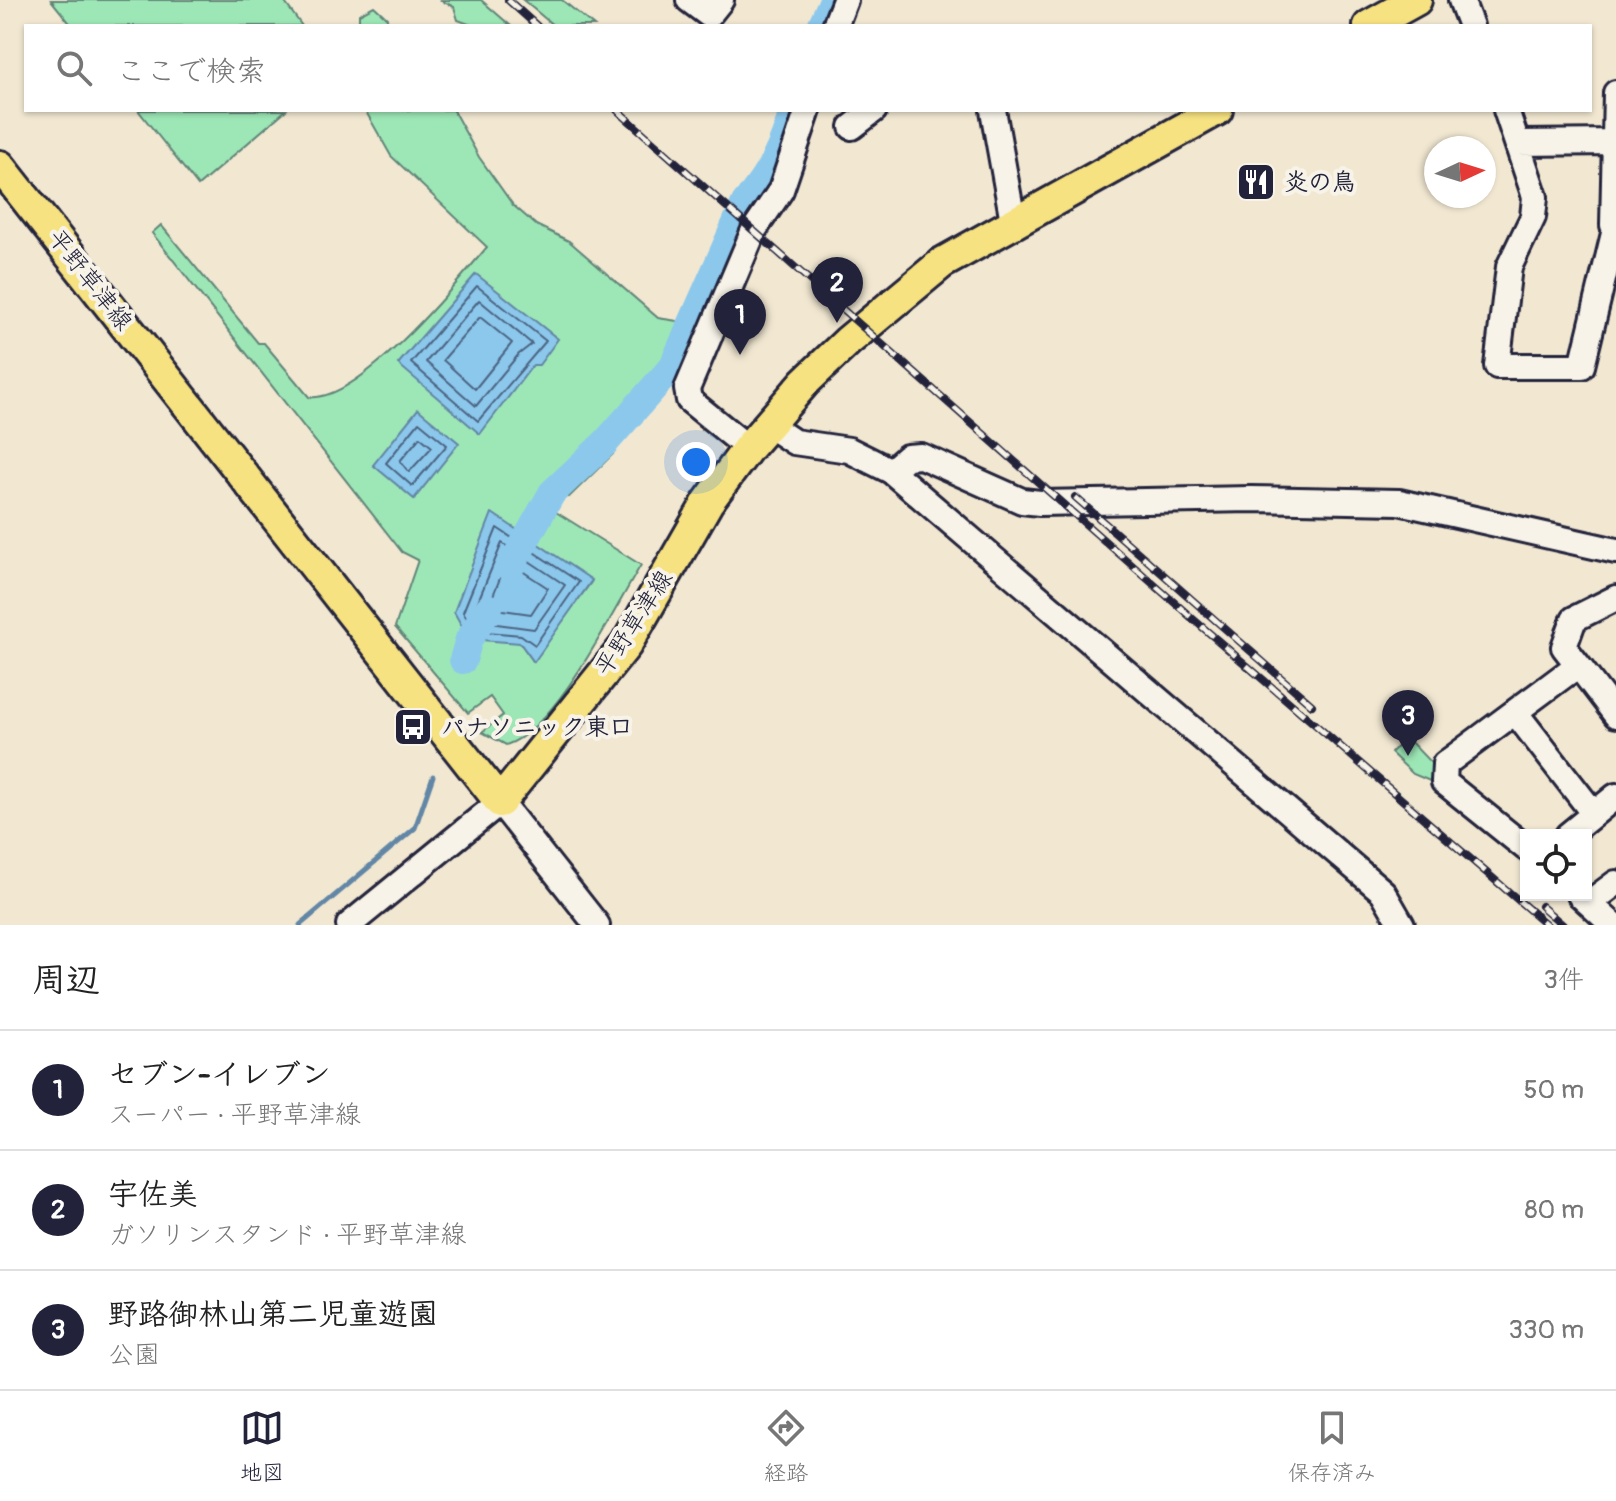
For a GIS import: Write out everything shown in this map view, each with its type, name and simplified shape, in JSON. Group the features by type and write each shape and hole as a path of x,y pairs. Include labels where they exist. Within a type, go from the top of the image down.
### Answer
{"main road":[{"path":"1373,24 1416,0"},
{"name":"平野草津線","path":"0,166 500,802 626,645 708,502 767,424 826,361 942,263 1213,112"}],"street":[{"path":"689,0 709,15 721,0"},
{"path":"1461,0 1470,24"},
{"path":"1507,112 1535,197 1533,217 1509,267 1497,366 1582,366 1615,225 1616,93"},
{"path":"748,448 689,400 687,389 754,230 781,190 807,112"},
{"path":"852,127 871,112"},
{"path":"993,112 1013,221"},
{"path":"1518,143 1615,142"},
{"path":"767,424 794,442 849,450 891,471 1383,892 1402,925"},
{"path":"891,471 907,457 921,456 1022,501 1040,503 1251,499 1399,502 1616,551"},
{"path":"1616,598 1574,619 1564,647 1616,715"},
{"path":"1520,843 1444,782 1445,764 1578,665"},
{"path":"1515,712 1594,814"},
{"path":"1575,829 1616,796"},
{"path":"349,925 500,802 597,925"},
{"path":"1592,895 1616,883"},
{"path":"1586,901 1613,925"}],"green space":[{"path":"51,0 283,0 301,24 70,24"},
{"path":"440,0 481,0 509,24 469,24 458,20 454,7"},
{"path":"523,0 562,0 592,24 552,24"},
{"path":"374,6 387,18 388,24 359,24 359,14"},
{"path":"140,112 284,112 198,186"},
{"path":"366,112 454,112 479,157 513,205 536,225 569,241 658,318 677,321 683,330 673,355 599,441 613,454 569,497 559,494 551,509 641,565 563,694 525,735 506,745 482,732 503,715 490,697 468,713 395,627 418,560 402,552 152,233 161,225 258,343 264,343 309,397 330,394 379,362 430,312 487,247 391,156","holes":["592,581 533,661 520,643"]},
{"path":"1406,737 1432,764 1430,781 1413,774 1391,753"}],"water":[{"path":"476,274 558,339 539,365 533,365 480,434 398,364"},
{"path":"418,409 459,443 414,499 373,465"},
{"path":"492,513 592,580 534,662 520,643 469,639 454,612"}],"waterway":[{"path":"822,24 833,0"},
{"path":"510,568 552,493 605,443 673,366 745,203 769,170 792,112"},
{"path":"463,660 469,639 489,608"},
{"path":"300,925 415,828 433,776"}],"railway":[{"path":"508,0 535,24"},
{"path":"619,112 1193,619 1547,925"},
{"path":"1075,497 1312,705"},
{"path":"1541,906 1563,925"}],"place":[{"name":"炎の鳥","path":"1256,182"},
{"name":"宇佐美","path":"837,323"},
{"name":"セブン-イレブン","path":"740,355"},
{"name":"パナソニック東口","path":"413,727"},
{"name":"野路御林山第二児童遊園","path":"1408,756"}]}
